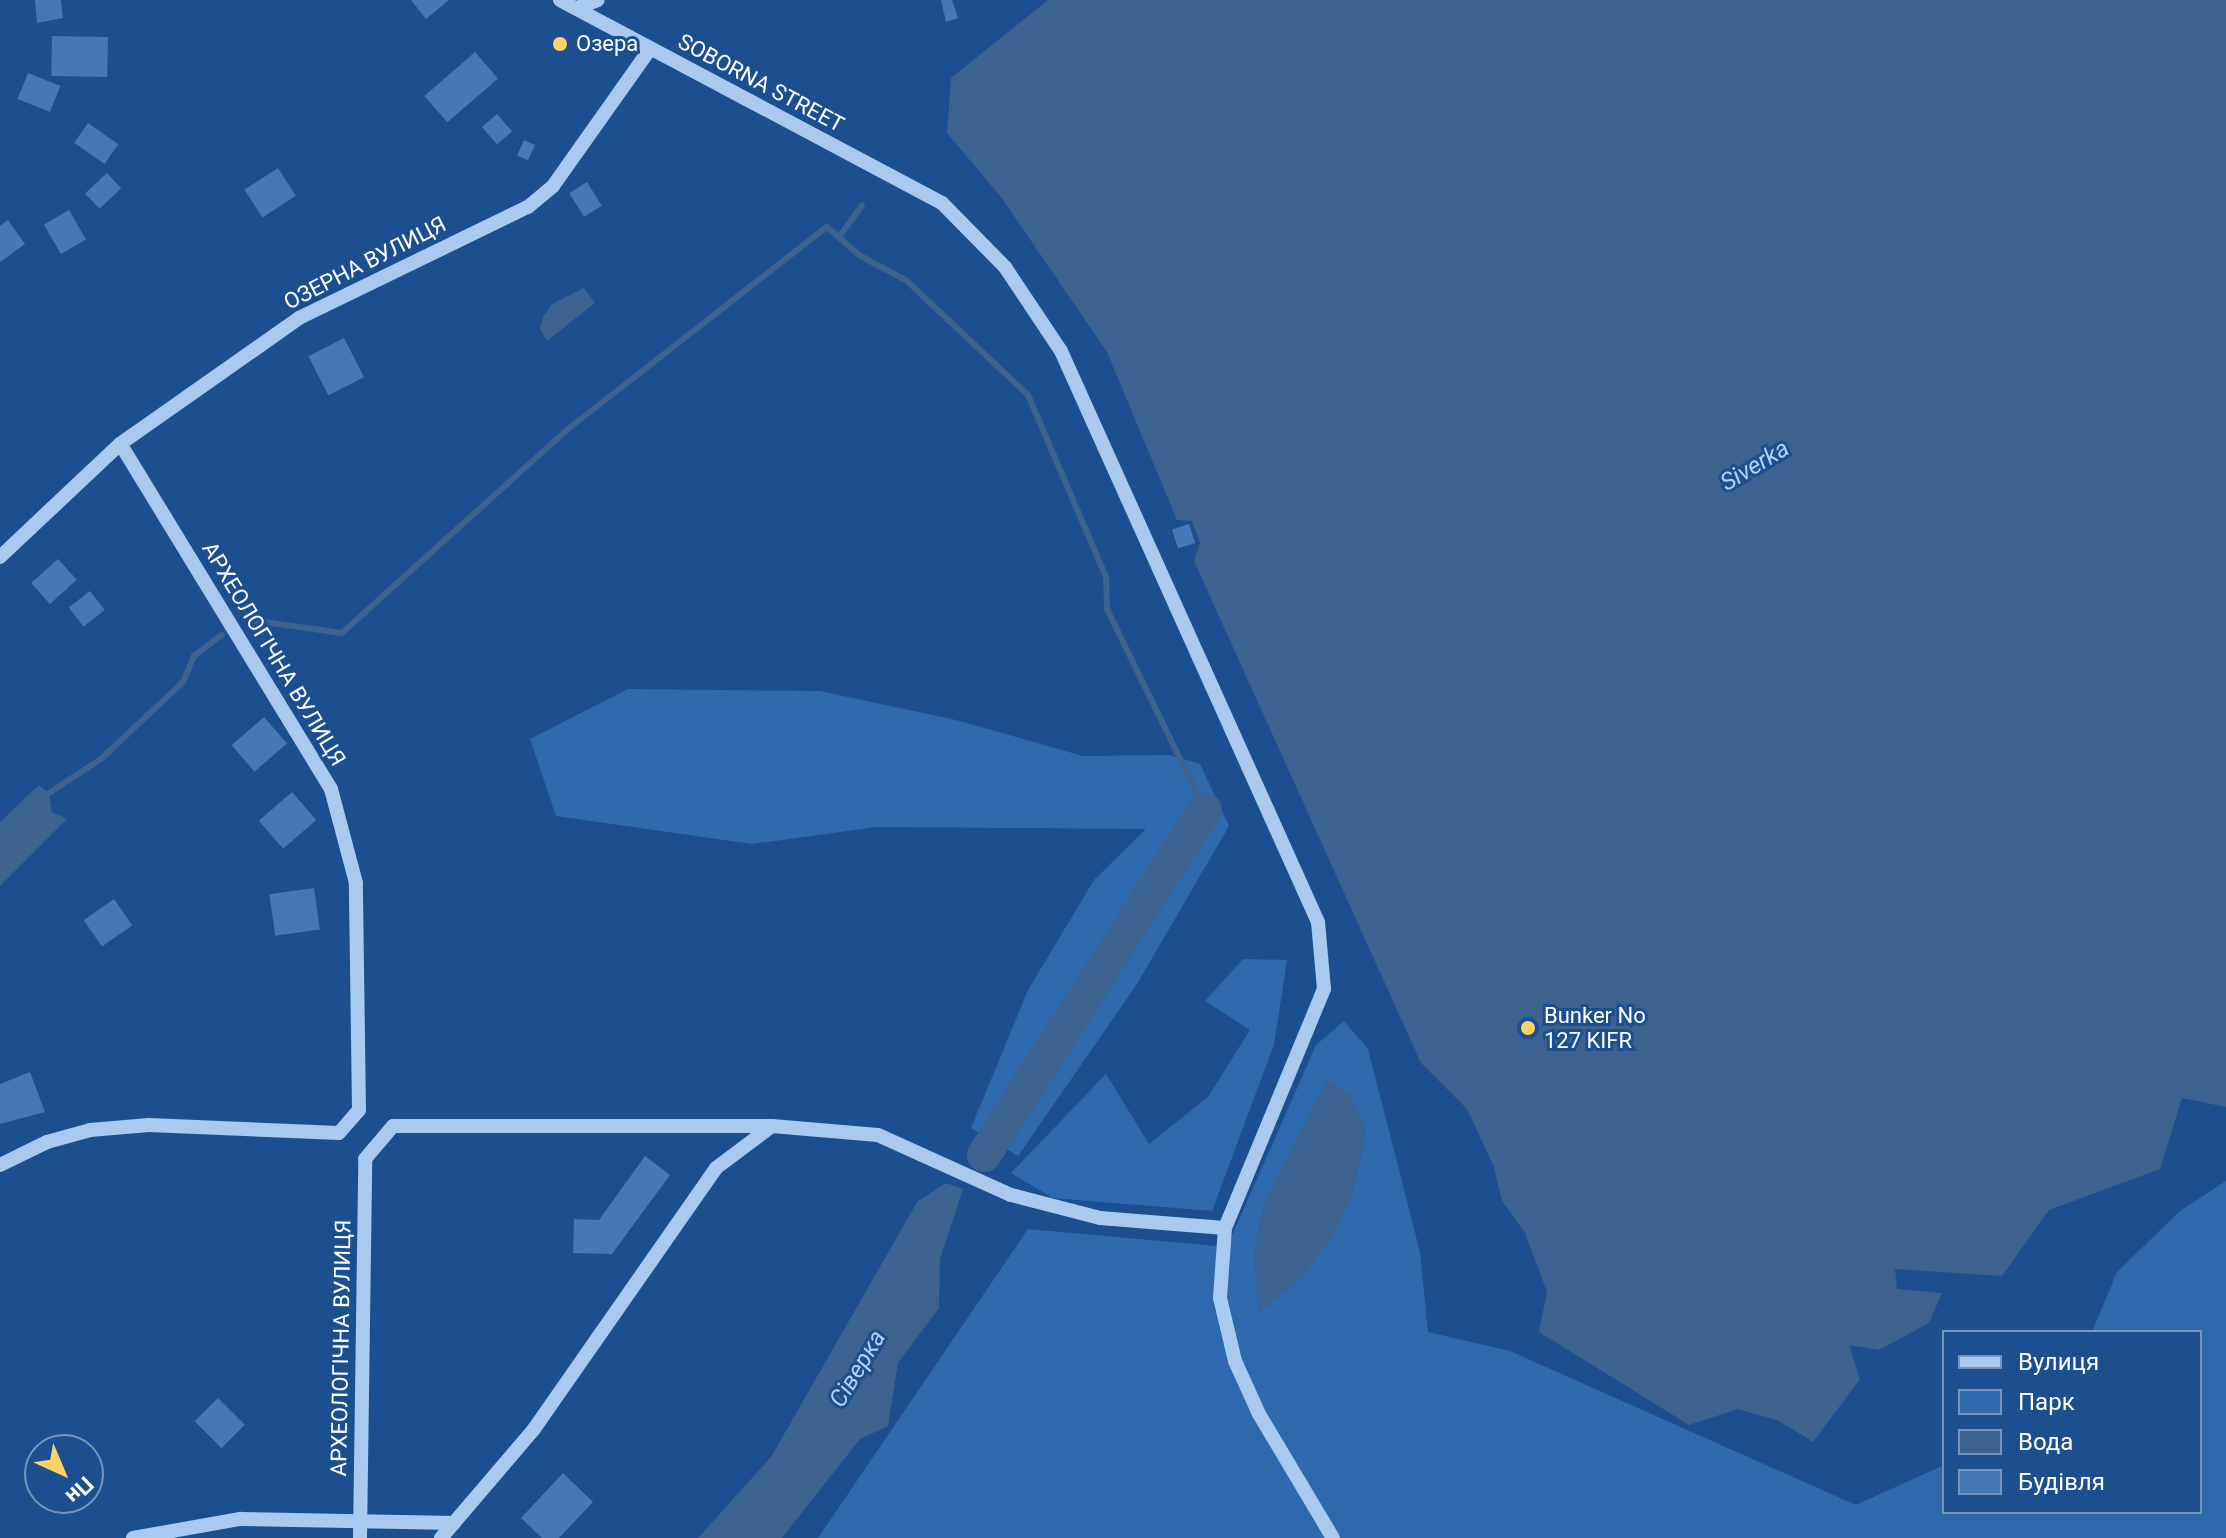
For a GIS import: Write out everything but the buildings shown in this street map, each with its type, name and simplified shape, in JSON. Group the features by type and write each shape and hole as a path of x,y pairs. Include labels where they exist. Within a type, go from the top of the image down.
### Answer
{"street":[{"name":"SOBORNA STREET","path":"560,0 942,203 1005,267 1061,351 1318,922 1324,989 1225,1228 1220,1298 1235,1361 1259,1414 1333,1538"},
{"path":"577,8 598,0"},
{"name":"ОЗЕРНА ВУЛИЦЯ","path":"0,557 120,444 299,318 528,207 553,186 650,49"},
{"name":"АРХЕОЛОГІЧНА ВУЛИЦЯ","path":"0,1165 47,1142 90,1130 149,1125 339,1133 359,1110 356,899 331,789 120,444"},
{"name":"АРХЕОЛОГІЧНА ВУЛИЦЯ","path":"360,1538 365,1159 393,1126 772,1126"},
{"path":"441,1538 534,1429 716,1168 772,1126 878,1135 1011,1195 1100,1218 1225,1228"},
{"path":"133,1538 240,1519 454,1523"}],"green space":[{"path":"628,689 820,691 956,720 1083,756 1169,755 1200,764 1229,826 1137,984 1018,1156 971,1128 1028,990 1094,880 1146,829 877,827 752,844 556,816 530,739"},
{"path":"1243,959 1287,960 1274,1045 1212,1211 1053,1198 1011,1173 1106,1074 1149,1144 1208,1097 1250,1030 1205,1001"},
{"path":"1344,1021 1368,1049 1420,1252 1428,1332 1510,1351 1856,1505 1942,1466 1942,1514 2202,1514 2202,1330 2093,1330 2117,1272 2180,1211 2226,1181 2226,1538 818,1538 1028,1229 1227,1247 1316,1045","holes":["1327,1081 1363,1120 1364,1144 1350,1199 1301,1277 1259,1313 1254,1254 1264,1204"]}],"water":[{"name":"Siverka","path":"1048,0 2226,0 2226,1107 2182,1098 2160,1169 2049,1210 2002,1276 1895,1269 1897,1289 1942,1293 1929,1323 1879,1350 1849,1345 1860,1379 1813,1442 1779,1421 1738,1409 1689,1425 1539,1332 1547,1292 1525,1233 1502,1201 1494,1167 1467,1109 1421,1063 1194,561 1200,543 1192,521 1177,520 1107,352 1001,197 947,133 951,78"},
{"path":"584,288 595,303 547,341 540,329 543,317 552,304"},
{"path":"39,785 49,793 52,812 67,819 0,886 0,822"},
{"path":"1327,1081 1350,1094 1363,1120 1364,1144 1350,1199 1330,1242 1301,1277 1259,1314 1254,1254 1264,1204"},
{"path":"946,1183 963,1189 940,1259 939,1308 898,1363 888,1426 860,1439 782,1538 698,1538 771,1457 917,1202"}],"waterway":[{"path":"839,237 862,205"},
{"path":"250,620 342,633 568,429 827,227 859,255 907,281 1028,395 1106,577 1107,609 1205,810"},
{"path":"49,793 101,759 183,682 194,656 222,635"},
{"name":"Сіверка","path":"984,1155 1205,810"}],"place":[{"name":"Озера","path":"560,44"},
{"name":"Bunker No 127 KIFR","path":"1528,1028"}]}
